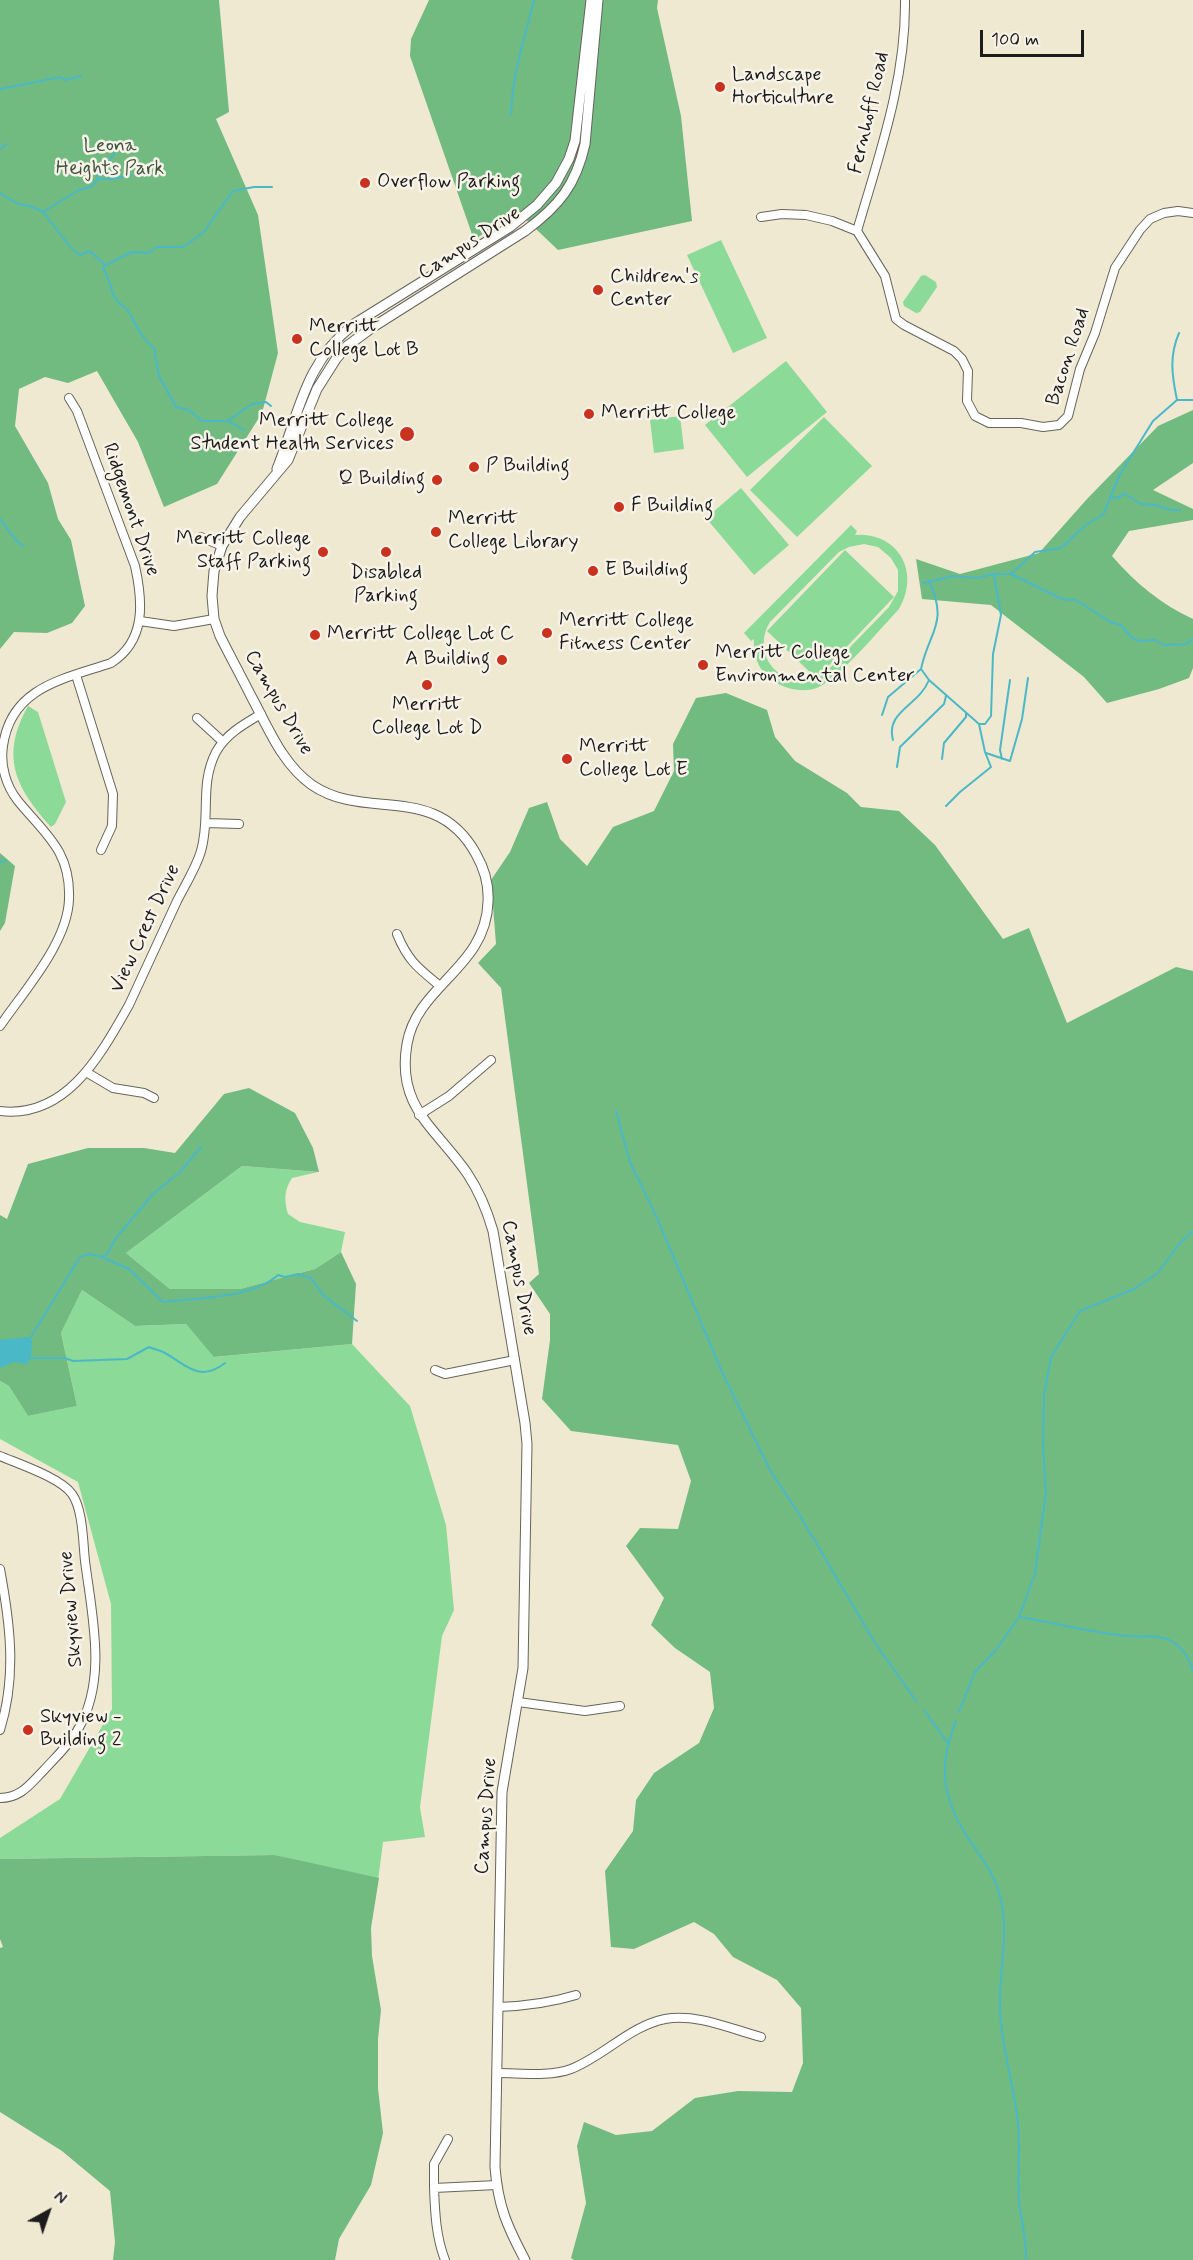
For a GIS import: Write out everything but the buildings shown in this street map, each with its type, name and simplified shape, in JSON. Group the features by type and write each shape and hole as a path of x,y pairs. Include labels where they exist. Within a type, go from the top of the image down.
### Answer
{"street":[{"name":"Campus Drive","path":"275,475 303,392 319,360 338,336 518,221 547,195 562,175 575,141 591,0"},
{"name":"Campus Drive","path":"525,2260 507,2226 499,2204 497,2185 502,1792 523,1668 527,1444 493,1231 487,1211 466,1172 419,1115 408,1088 405,1070 407,1040 417,1015 476,946 481,936 488,911 486,881 475,852 453,826 442,818 409,806 339,798 313,785 292,767 228,653 214,619 213,585 222,546 240,517 288,460 317,389 327,371 347,346 373,327 525,231 546,216 566,193 580,163 585,144 598,0"},
{"name":"Fernhoff Road","path":"856,231 897,88 905,0"},
{"name":"Bacon Road","path":"856,231 885,276 896,319 954,351 962,359 968,371 967,401 975,416 989,423 1020,423 1054,427 1063,423 1068,416 1080,369 1095,333 1115,268 1128,247 1150,219 1164,213 1178,211 1193,213"},
{"path":"761,217 806,214 856,231"},
{"name":"Ridgemont Drive","path":"0,1026 62,935 69,902 69,887 60,852 10,789 4,772 2,753 4,735 16,710 41,688 119,658 133,642 140,621 140,591 135,566 78,411 69,398"},
{"path":"201,537 222,546"},
{"path":"140,621 174,626 214,619"},
{"path":"76,675 112,794 112,826 101,850"},
{"name":"View Crest Drive","path":"0,1111 22,1111 51,1103 75,1085 86,1072 129,1005 201,852 206,823 205,790 209,769 222,741 261,714"},
{"path":"197,718 222,741"},
{"path":"206,823 239,824"},
{"path":"396,934 412,963 440,986"},
{"path":"419,1115 449,1096 491,1060"},
{"path":"86,1072 113,1088 144,1093 154,1098"},
{"path":"435,1370 445,1374 515,1360"},
{"name":"Skyview Drive","path":"0,1456 59,1483 74,1496 84,1550 96,1663 93,1687 77,1731 22,1792 11,1798 0,1798"},
{"path":"0,1569 10,1628 11,1671 8,1697 0,1730"},
{"path":"518,1702 585,1711 620,1706"},
{"path":"498,2007 552,2003 576,1995"},
{"path":"498,2073 548,2073 571,2069 618,2040 666,2019 695,2019 760,2037"},
{"path":"445,2260 439,2246 434,2164 448,2139"},
{"path":"434,2188 497,2185"}],"green space":[{"name":"Leona Heights Park","path":"0,0 219,0 229,112 216,119 258,215 278,353 262,413 217,484 164,507 138,442 97,371 68,383 45,377 19,389 15,426 48,483 58,519 71,540 85,606 72,623 47,633 14,632 0,649"},
{"path":"429,0 658,0 657,8 681,116 692,221 558,250 517,211 474,240 410,56 411,39"},
{"path":"721,240 767,338 733,353 687,255"},
{"path":"925,275 936,282 937,287 920,312 916,313 904,306 903,302 921,276"},
{"path":"786,361 827,412 747,477 705,425"},
{"path":"1193,410 1193,463 1153,490 1193,509 1193,520 1129,531 1112,556 1149,592 1170,607 1193,619 1193,668 1189,678 1107,703 1084,677 991,605 922,599 916,559 960,574 1039,553 1087,499 1158,426"},
{"path":"680,416 684,449 654,453 650,420"},
{"path":"824,417 872,466 797,537 750,490"},
{"path":"741,488 789,545 754,575 706,518"},
{"path":"851,525 857,531 855,535 883,540 894,547 901,557 906,569 907,581 905,595 899,609 849,663 819,687 808,690 791,689 769,678 758,664 754,639 751,641 744,633","holes":["864,544 878,547 891,558 898,570 898,591 889,607 824,674 818,677 894,597 845,550 767,631 816,678 791,679 772,667 764,646 765,634 770,622 839,552 849,547"]},
{"path":"726,693 767,710 775,737 795,761 847,793 861,807 899,811 935,845 1003,939 1029,928 1067,1023 1176,967 1193,971 1193,2260 574,2260 571,2258 586,2203 577,2146 584,2122 616,2135 652,2131 695,2098 738,2091 792,2092 803,2063 801,2008 777,1980 733,1957 714,1934 694,1922 634,1949 611,1947 605,1871 633,1831 636,1800 654,1773 699,1743 714,1708 710,1672 675,1648 651,1625 664,1598 626,1546 640,1528 678,1529 691,1481 678,1445 571,1431 542,1399 550,1340 550,1314 529,1283 539,1274 501,988 478,963 496,944 491,880 510,852 529,808 547,802 560,839 587,866 613,827 654,811 674,771 673,744 696,698"},
{"path":"28,706 38,712 66,802 55,824 51,827 28,798 16,770 13,756 19,724"},
{"path":"0,853 15,866 5,923 0,931"},
{"path":"249,1088 295,1113 313,1148 319,1172 242,1166 126,1253 170,1289 240,1289 315,1269 341,1252 356,1284 352,1344 214,1357 186,1324 135,1326 82,1290 61,1333 77,1406 28,1416 9,1386 0,1381 0,1215 7,1219 28,1164 88,1148 144,1148 175,1153 224,1094"},
{"path":"242,1166 318,1172 292,1178 287,1187 286,1196 288,1214 300,1222 345,1232 341,1252 315,1269 240,1289 170,1289 126,1253"},
{"path":"82,1290 135,1326 186,1324 215,1357 352,1344 410,1406 446,1525 454,1610 442,1636 420,1807 425,1837 383,1842 378,1881 275,1855 0,1859 0,1838 60,1799 112,1709 111,1604 78,1482 0,1439 0,1381 9,1386 28,1416 77,1406 61,1333"},
{"path":"275,1855 379,1878 371,1928 372,1956 381,2010 378,2039 378,2088 383,2133 371,2185 339,2239 335,2260 113,2260 115,2242 110,2191 62,2151 0,2112 0,1948 3,1947 0,1939 0,1859"}],"water":[{"path":"28,1337 32,1341 31,1358 27,1364 14,1362 0,1368 0,1340"}],"waterway":[{"path":"511,114 516,71 534,0"},
{"path":"0,89 61,77 65,80 81,76"},
{"path":"0,149 7,144"},
{"path":"43,212 79,190 91,187 98,179 97,172 102,165 107,164 119,147"},
{"path":"98,179 131,175"},
{"path":"106,265 132,252 149,253 157,247 183,247 203,233 233,191 254,187 272,187"},
{"path":"0,193 18,204 43,212 72,249 80,255 90,251 105,265 103,269 114,296 128,312 143,337 154,348 159,376 176,407 189,410 202,421 228,421 244,430"},
{"path":"1011,574 1035,552 1061,548 1087,524 1103,515 1120,474 1153,421 1177,400 1172,366 1179,333"},
{"path":"1178,400 1193,400"},
{"path":"228,421 252,404 266,402 271,406"},
{"path":"1111,496 1117,498 1125,494 1141,504 1181,510"},
{"path":"0,519 23,546"},
{"path":"923,583 953,576 976,578 994,574 1011,574 1062,599 1076,600 1110,622 1121,625 1132,638 1139,641 1155,640 1164,645 1186,644 1193,639"},
{"path":"979,724 985,724 991,716 993,654 1001,615 994,575"},
{"path":"929,581 935,596 937,618 921,669 929,680 979,724 991,767 946,806"},
{"path":"882,715 888,697 921,669"},
{"path":"986,753 1010,761 1022,719 1028,678"},
{"path":"893,740 892,730 898,715 918,696 929,680"},
{"path":"1002,759 1000,750 1010,680"},
{"path":"897,767 900,747 944,704 946,696"},
{"path":"942,759 944,743 966,717 966,714"},
{"path":"0,862 6,860"},
{"path":"616,1111 630,1162 657,1218 722,1372 770,1470 799,1514 875,1643 917,1702"},
{"path":"29,1340 80,1257 89,1254 102,1257 107,1254 116,1238 153,1194 180,1172 201,1147"},
{"path":"959,1712 975,1672 996,1650 1019,1617 1035,1574 1046,1492 1043,1446 1044,1395 1051,1357 1080,1311 1134,1289 1158,1273 1179,1244 1193,1231"},
{"path":"102,1257 129,1269 163,1302 240,1293 267,1283 278,1275 285,1277 298,1274 311,1278 323,1295 357,1321"},
{"path":"30,1358 65,1358 73,1361 127,1359 149,1347 199,1372 207,1372 225,1363"},
{"path":"1020,1617 1102,1633 1165,1639 1182,1650 1189,1659 1193,1671"},
{"path":"924,1710 947,1742"},
{"path":"956,1721 950,1737 945,1767 948,1795 959,1823 993,1878 1004,1916 1000,2011 1018,2123 1019,2201 1026,2260"}],"place":[{"name":"Landscape Horticulture","path":"720,87"},
{"name":"Overflow Parking","path":"365,183"},
{"name":"Children's Center","path":"598,290"},
{"name":"Merritt College Lot B","path":"297,339"},
{"name":"Merritt College","path":"589,414"},
{"name":"Merritt College Student Health Services","path":"407,434"},
{"name":"P Building","path":"474,467"},
{"name":"Q Building","path":"437,480"},
{"name":"F Building","path":"619,507"},
{"name":"Merritt College Library","path":"436,532"},
{"name":"Merritt College Staff Parking","path":"323,552"},
{"name":"Disabled Parking","path":"386,552"},
{"name":"E Building","path":"593,571"},
{"name":"Merritt College Fitness Center","path":"547,633"},
{"name":"Merritt College Lot C","path":"315,635"},
{"name":"A Building","path":"502,660"},
{"name":"Merritt College Environmental Center","path":"703,665"},
{"name":"Merritt College Lot D","path":"427,685"},
{"name":"Merritt College Lot E","path":"567,759"},
{"name":"Skyview - Building 2","path":"28,1730"}]}
